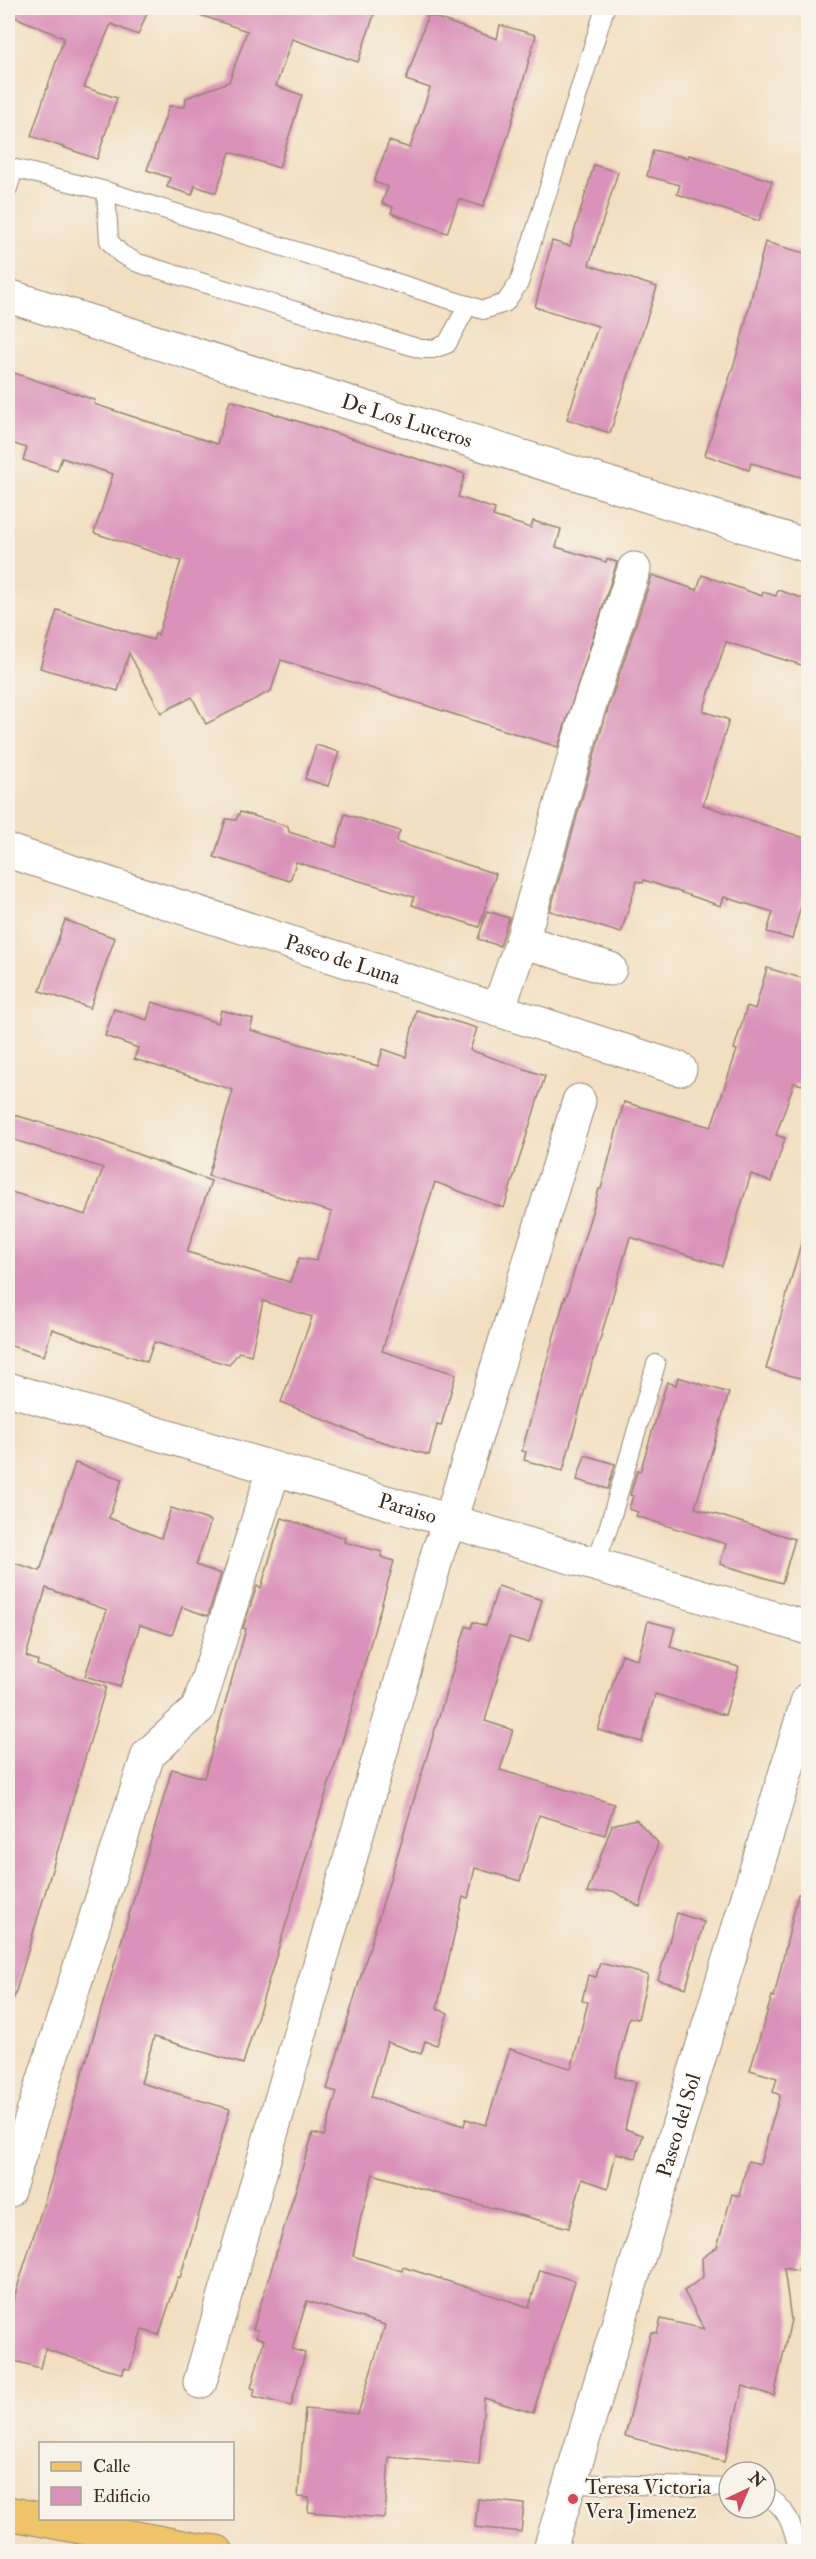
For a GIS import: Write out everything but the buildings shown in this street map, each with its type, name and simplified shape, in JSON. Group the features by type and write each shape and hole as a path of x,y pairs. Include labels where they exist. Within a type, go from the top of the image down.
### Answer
{"main road":[{"path":"8,2513 39,2519"},
{"path":"44,2520 217,2552"}],"street":[{"name":"De Los Luceros","path":"8,296 808,546"},
{"path":"498,1010 522,941 586,716 634,569"},
{"name":"Paseo de Luna","path":"8,851 680,1069"},
{"path":"522,941 610,969"},
{"path":"200,2382 439,1549 450,1521 579,1101"},
{"name":"Paraiso","path":"8,1389 808,1628"},
{"path":"8,2191 148,1755 198,1709 274,1468"},
{"name":"Paseo del Sol","path":"549,2552 808,1700"}],"lane":[{"path":"8,188 11,168 106,191 483,310 505,303 519,283 606,8"},
{"path":"106,191 109,241 121,254 138,263 421,349 433,349 447,344 468,305"},
{"path":"595,1564 608,1529 656,1364"},
{"path":"570,2483 717,2488"},
{"path":"777,2504 787,2515 799,2552"}],"place":[{"name":"Teresa Victoria Vera Jimenez","path":"573,2499"}]}
